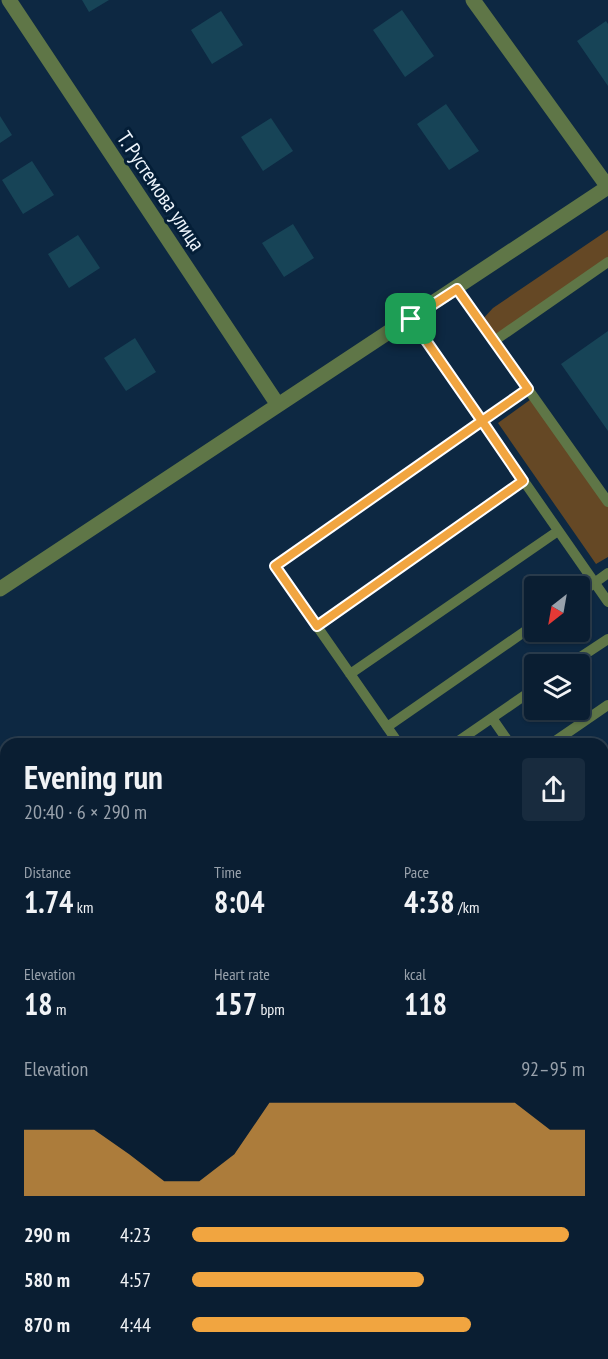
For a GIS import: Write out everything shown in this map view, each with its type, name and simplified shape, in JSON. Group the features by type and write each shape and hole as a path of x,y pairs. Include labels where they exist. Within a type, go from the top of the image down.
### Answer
{"street":[{"name":"Т. Рустемова улица","path":"9,0 278,405"},
{"path":"0,589 457,289 608,187 473,0"}],"lane":[{"path":"494,341 608,262"},
{"path":"457,289 608,502"},
{"path":"411,319 608,602"},
{"path":"395,738 275,566 528,389"},
{"path":"317,626 523,481"},
{"path":"350,674 558,531"},
{"path":"590,586 608,573"},
{"path":"387,727 524,632"},
{"path":"585,654 608,639"},
{"path":"463,738 524,696"},
{"path":"560,738 608,705"},
{"path":"492,718 506,738"}],"shaded area":[{"path":"608,230 608,262 494,341 480,322 493,308"},
{"path":"534,397 608,502 608,557 596,564 498,423"}],"building":[{"path":"82,0 109,0 89,12"},
{"path":"402,10 434,56 405,77 373,30"},
{"path":"221,11 243,45 212,64 191,30"},
{"path":"606,21 608,24 608,86 577,41"},
{"path":"446,104 479,151 449,170 417,124"},
{"path":"0,116 12,135 0,143"},
{"path":"271,118 293,151 263,171 241,137"},
{"path":"32,161 54,195 23,214 2,180"},
{"path":"293,224 314,258 284,277 262,243"},
{"path":"78,235 100,268 69,288 48,254"},
{"path":"608,331 608,431 561,364"},
{"path":"135,338 156,372 126,391 104,358"}],"route":[{"path":"411,319 457,289 528,389 482,421 523,481 317,626 275,566 482,421 411,319"}]}
